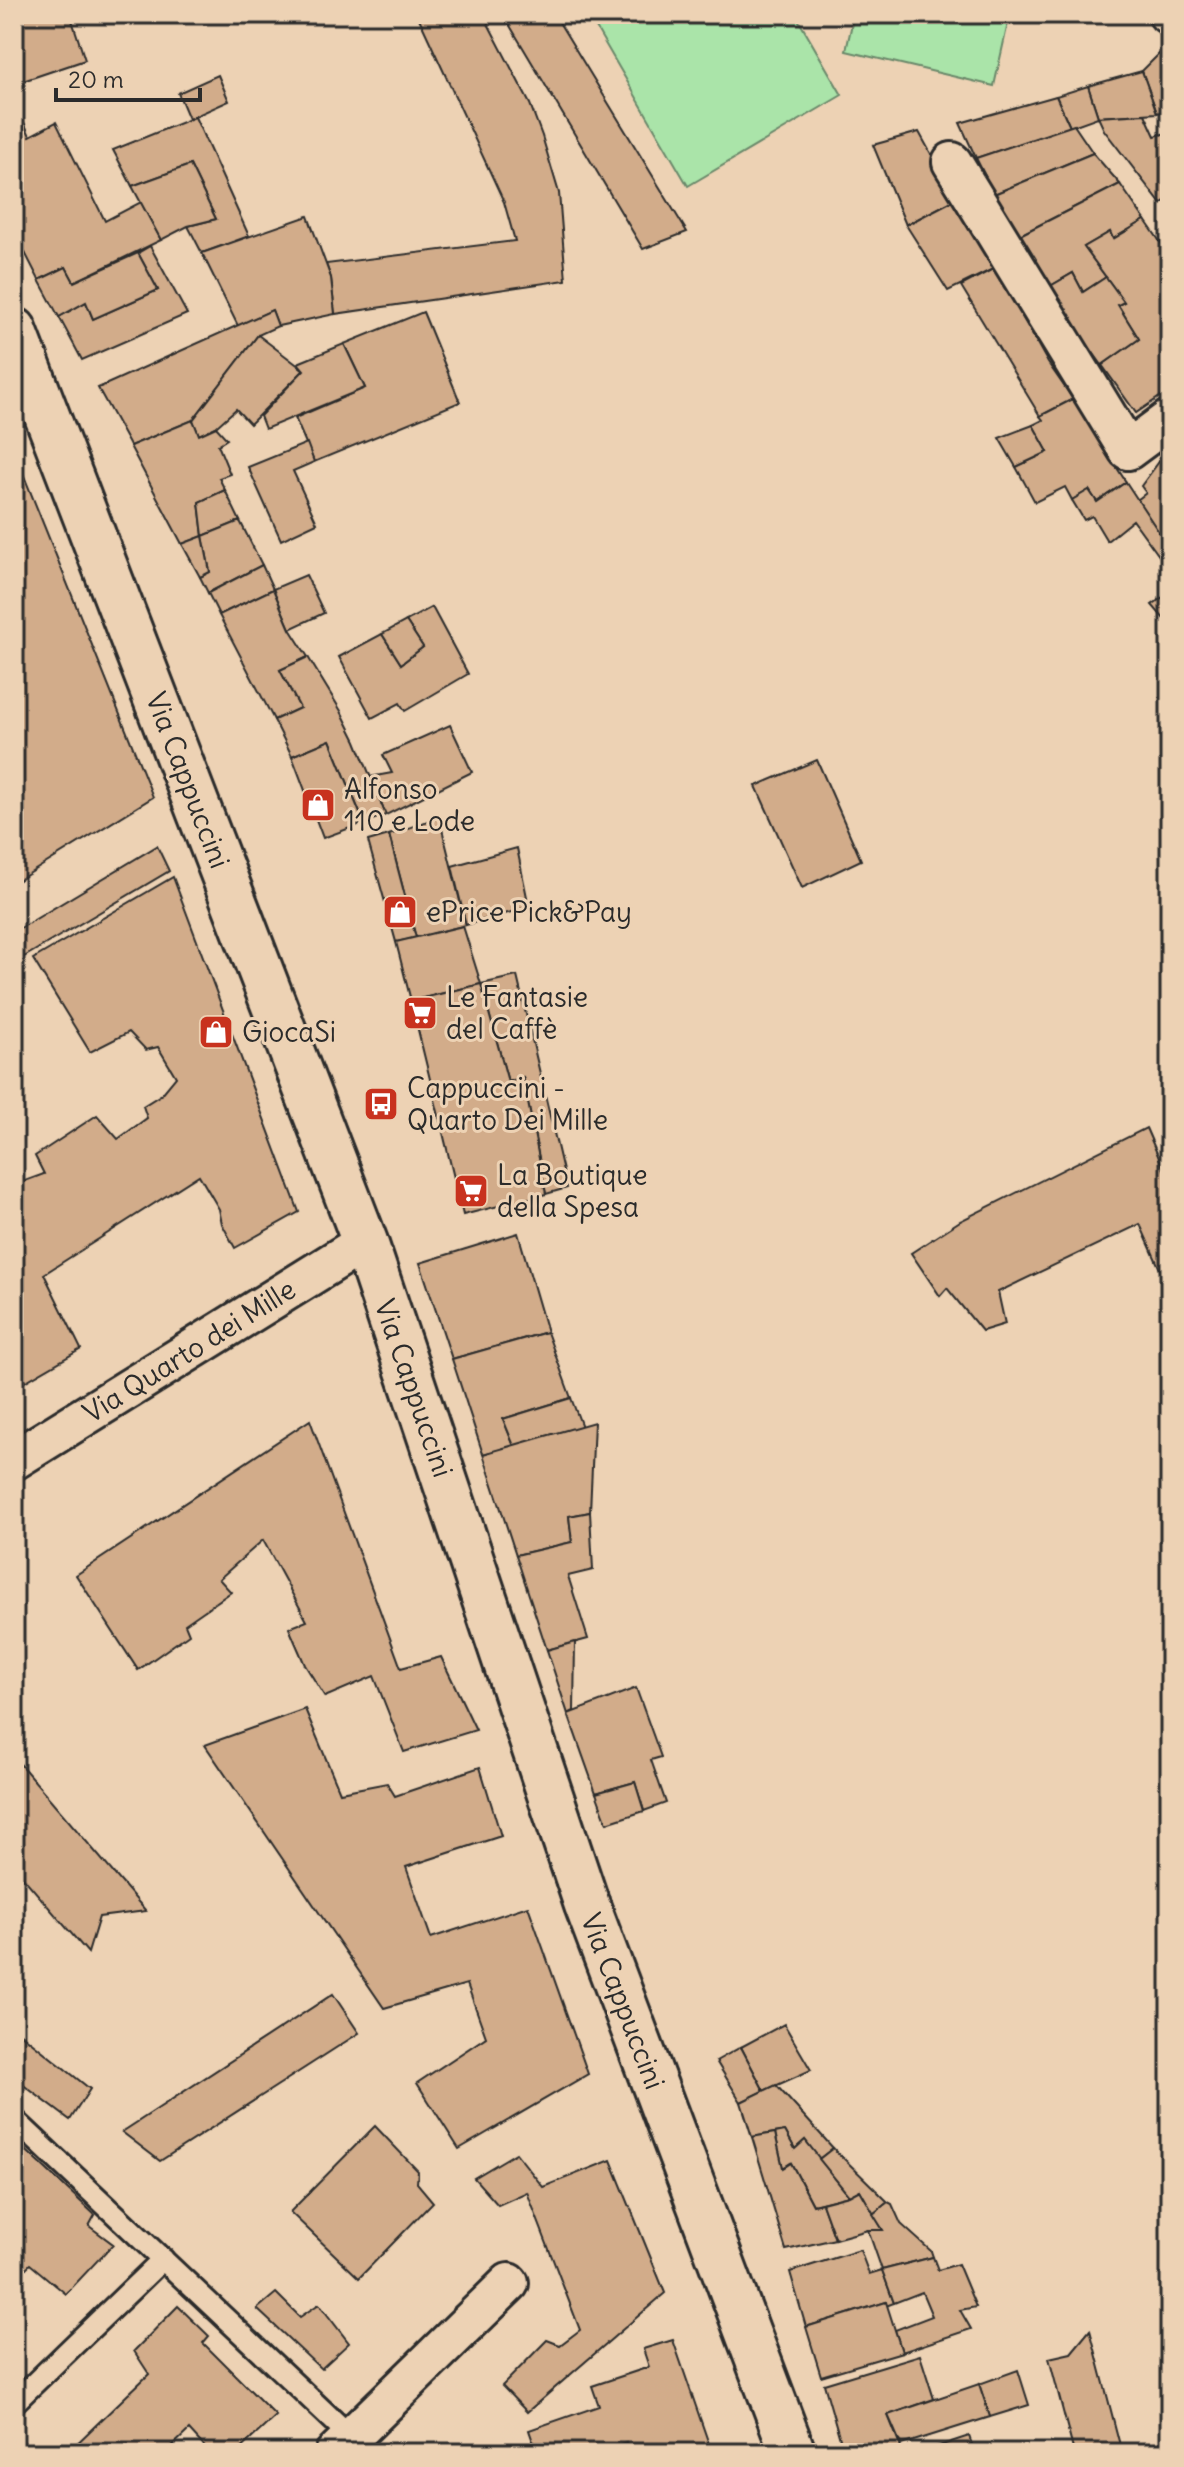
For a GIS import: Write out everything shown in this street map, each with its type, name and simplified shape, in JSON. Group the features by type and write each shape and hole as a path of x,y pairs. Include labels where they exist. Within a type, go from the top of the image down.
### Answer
{"street":[{"path":"952,162 1128,450 1170,419"},
{"name":"Via Cappuccini","path":"14,330 365,1242 587,1905 793,2453"},
{"name":"Via Quarto dei Mille","path":"14,1460 365,1242"},
{"path":"351,2448 509,2283"}],"lane":[{"path":"14,2119 163,2259 351,2448"},
{"path":"14,2403 163,2259"}],"green space":[{"path":"588,14 795,14 842,95 688,186"},
{"path":"854,14 1010,14 994,86 846,51"}],"building":[{"path":"70,14 85,60 14,84 14,15"},
{"path":"417,14 483,14 530,104 542,136 559,193 566,280 335,314 331,278 326,264 515,241 504,202"},
{"path":"503,14 554,14 687,232 643,249"},
{"path":"1165,48 1170,50 1170,110 1157,113 1142,71"},
{"path":"1142,71 1157,113 1098,117 1088,86"},
{"path":"218,75 229,101 189,119 178,93"},
{"path":"1088,86 1098,117 1070,127 1056,96"},
{"path":"1056,96 1070,127 976,158 960,123"},
{"path":"1145,114 1155,136 1170,132 1170,197 1161,204 1104,130 1098,117"},
{"path":"195,117 249,236 202,253 188,226 216,219 190,165 132,186 113,150"},
{"path":"23,120 30,136 56,122 105,221 141,202 161,240 74,282 66,267 39,280 14,231 14,124"},
{"path":"1074,125 1093,153 994,194 976,158"},
{"path":"919,132 956,199 906,225 873,145"},
{"path":"1093,153 1120,184 1018,236 994,194"},
{"path":"190,165 216,219 188,226 161,240 132,186"},
{"path":"1120,184 1145,220 1113,239 1110,232 1084,247 1106,277 1083,292 1073,273 1047,288 1018,236"},
{"path":"956,199 995,268 948,291 906,225"},
{"path":"308,216 331,278 335,314 278,326 272,310 238,326 202,253"},
{"path":"1145,220 1170,256 1170,390 1136,413 1102,365 1139,339 1118,305 1124,302 1084,247 1110,232 1113,239"},
{"path":"150,246 187,314 82,360 59,317 86,302 93,319 158,290 138,253"},
{"path":"138,253 158,290 93,319 86,302 59,317 39,280 66,267 74,282"},
{"path":"995,268 1048,363 1073,399 1040,416 961,286"},
{"path":"1073,273 1083,292 1106,277 1124,302 1118,305 1139,339 1102,365 1047,288"},
{"path":"272,310 278,326 258,335 193,420 130,446 98,388"},
{"path":"423,312 460,402 314,462 295,418 365,388 344,344"},
{"path":"258,335 304,370 250,424 236,409 216,427 199,435 193,420"},
{"path":"344,344 365,388 265,429 260,416 304,370 298,363"},
{"path":"1073,399 1126,482 1097,502 1089,490 1072,500 1065,487 1035,502 1016,467 1048,452 1033,425 1043,420 1040,416"},
{"path":"193,420 199,435 216,427 227,439 218,445 230,474 219,478 225,490 199,502 203,536 182,544 130,446"},
{"path":"1033,425 1048,452 1016,467 999,438"},
{"path":"307,443 314,462 293,471 317,523 281,540 248,467"},
{"path":"14,451 153,797 14,883"},
{"path":"1161,459 1170,472 1170,549 1137,500 1146,493 1141,486"},
{"path":"1126,482 1170,549 1170,571 1133,520 1107,541 1092,516 1084,520 1072,500 1089,490 1097,502"},
{"path":"225,490 240,521 203,536 199,502"},
{"path":"240,521 262,565 208,593 200,577 210,572 203,536"},
{"path":"203,536 210,572 200,577 182,544"},
{"path":"262,565 273,589 219,615 208,593"},
{"path":"306,575 324,613 290,629 273,589"},
{"path":"273,589 290,629 308,657 280,670 300,708 274,720 219,615"},
{"path":"1170,592 1170,615 1164,619 1152,605"},
{"path":"432,607 468,674 405,711 400,703 372,718 339,657 382,634 401,664 423,647 406,621"},
{"path":"406,621 423,647 401,664 382,634"},
{"path":"308,657 356,741 386,815 364,823 330,740 292,756 274,720 300,708 280,670"},
{"path":"450,725 472,772 386,815 370,777 392,773 383,755"},
{"path":"330,740 364,823 323,838 292,756"},
{"path":"817,760 861,860 802,888 756,786"},
{"path":"439,817 466,925 416,938 389,835"},
{"path":"389,835 416,938 396,942 368,841"},
{"path":"157,846 169,871 24,957 14,940 14,932"},
{"path":"517,848 529,907 466,925 452,866"},
{"path":"173,877 299,1212 235,1248 222,1224 219,1209 199,1175 44,1274 81,1349 14,1388 14,1185 44,1174 35,1156 97,1115 118,1139 147,1118 143,1106 162,1094 176,1077 158,1047 146,1050 129,1032 90,1052 33,959"},
{"path":"463,926 481,984 411,1001 396,942"},
{"path":"517,976 567,1188 546,1194 523,1077 508,1082 481,984"},
{"path":"481,984 508,1082 523,1077 546,1194 463,1215 411,1001"},
{"path":"1146,1128 1170,1183 1170,1273 1163,1276 1140,1224 998,1292 1005,1324 982,1331 947,1288 940,1296 911,1253 960,1221"},
{"path":"518,1233 547,1332 452,1359 420,1263"},
{"path":"547,1332 571,1398 503,1419 514,1446 483,1454 452,1359"},
{"path":"571,1398 582,1427 514,1446 503,1419"},
{"path":"310,1420 401,1668 441,1657 476,1730 404,1752 374,1676 325,1697 305,1665 289,1628 307,1621 263,1540 219,1579 231,1592 185,1624 189,1634 138,1670 76,1575"},
{"path":"594,1422 590,1512 569,1516 572,1542 516,1555 483,1454"},
{"path":"590,1512 593,1570 568,1576 588,1639 547,1650 516,1555 572,1542 569,1516"},
{"path":"575,1642 574,1711 568,1714 547,1650"},
{"path":"636,1688 661,1757 651,1760 666,1803 644,1811 635,1782 596,1793 568,1714"},
{"path":"305,1709 340,1792 387,1783 395,1796 480,1767 501,1836 406,1867 431,1938 528,1906 588,2074 459,2149 417,2083 486,2037 467,1984 384,2008 205,1745"},
{"path":"14,1757 146,1911 99,1917 88,1953 14,1867"},
{"path":"635,1782 644,1811 607,1823 596,1793"},
{"path":"333,1994 359,2033 160,2161 122,2132"},
{"path":"784,2024 811,2070 764,2091 741,2047"},
{"path":"14,2028 90,2089 70,2120 14,2078"},
{"path":"741,2047 764,2091 741,2102 716,2061"},
{"path":"776,2085 833,2148 819,2159 805,2140 795,2149 785,2131 752,2137 741,2102"},
{"path":"375,2126 418,2171 417,2183 433,2202 359,2278 290,2212"},
{"path":"785,2131 795,2149 805,2140 849,2196 813,2205 791,2163 783,2168 775,2133"},
{"path":"775,2133 783,2168 791,2163 813,2205 822,2203 835,2239 786,2250 752,2137"},
{"path":"14,2139 95,2215 89,2226 113,2244 66,2294 30,2264 14,2280"},
{"path":"833,2148 888,2202 873,2214 860,2190 849,2196 819,2159"},
{"path":"516,2153 543,2187 611,2160 665,2293 527,2412 502,2386 547,2340 560,2345 580,2330 527,2192 498,2205 474,2178"},
{"path":"860,2190 883,2230 868,2230 835,2239 822,2203"},
{"path":"888,2202 892,2204 901,2224 931,2251 933,2257 882,2270 868,2230 883,2230 873,2214"},
{"path":"860,2250 869,2274 882,2270 894,2303 886,2306 886,2302 806,2327 790,2272"},
{"path":"933,2257 938,2270 958,2264 976,2307 960,2310 971,2329 902,2352 895,2330 932,2316 922,2292 894,2303 882,2270"},
{"path":"276,2293 300,2317 319,2304 349,2343 321,2369 257,2309"},
{"path":"886,2302 902,2352 821,2376 806,2327"},
{"path":"178,2306 209,2336 203,2343 276,2416 236,2453 210,2453 189,2430 165,2453 67,2453 149,2374 134,2351"},
{"path":"1090,2330 1122,2453 1074,2453 1049,2358 1071,2353"},
{"path":"673,2340 712,2453 629,2453 626,2443 596,2453 537,2453 529,2430 599,2406 592,2386 649,2367 643,2349"},
{"path":"920,2355 934,2399 888,2415 903,2453 844,2453 824,2384"},
{"path":"1018,2370 1029,2405 990,2417 979,2384"},
{"path":"979,2384 990,2417 901,2445 888,2415"},
{"path":"969,2436 975,2453 918,2453"}],"place":[{"name":"Alfonso 110 e Lode","path":"318,805"},
{"name":"ePrice Pick&Pay","path":"400,912"},
{"name":"Le Fantasie del Caffè","path":"420,1013"},
{"name":"GiocaSi","path":"216,1032"},
{"name":"Cappuccini - Quarto Dei Mille","path":"381,1104"},
{"name":"La Boutique della Spesa","path":"471,1191"}]}
